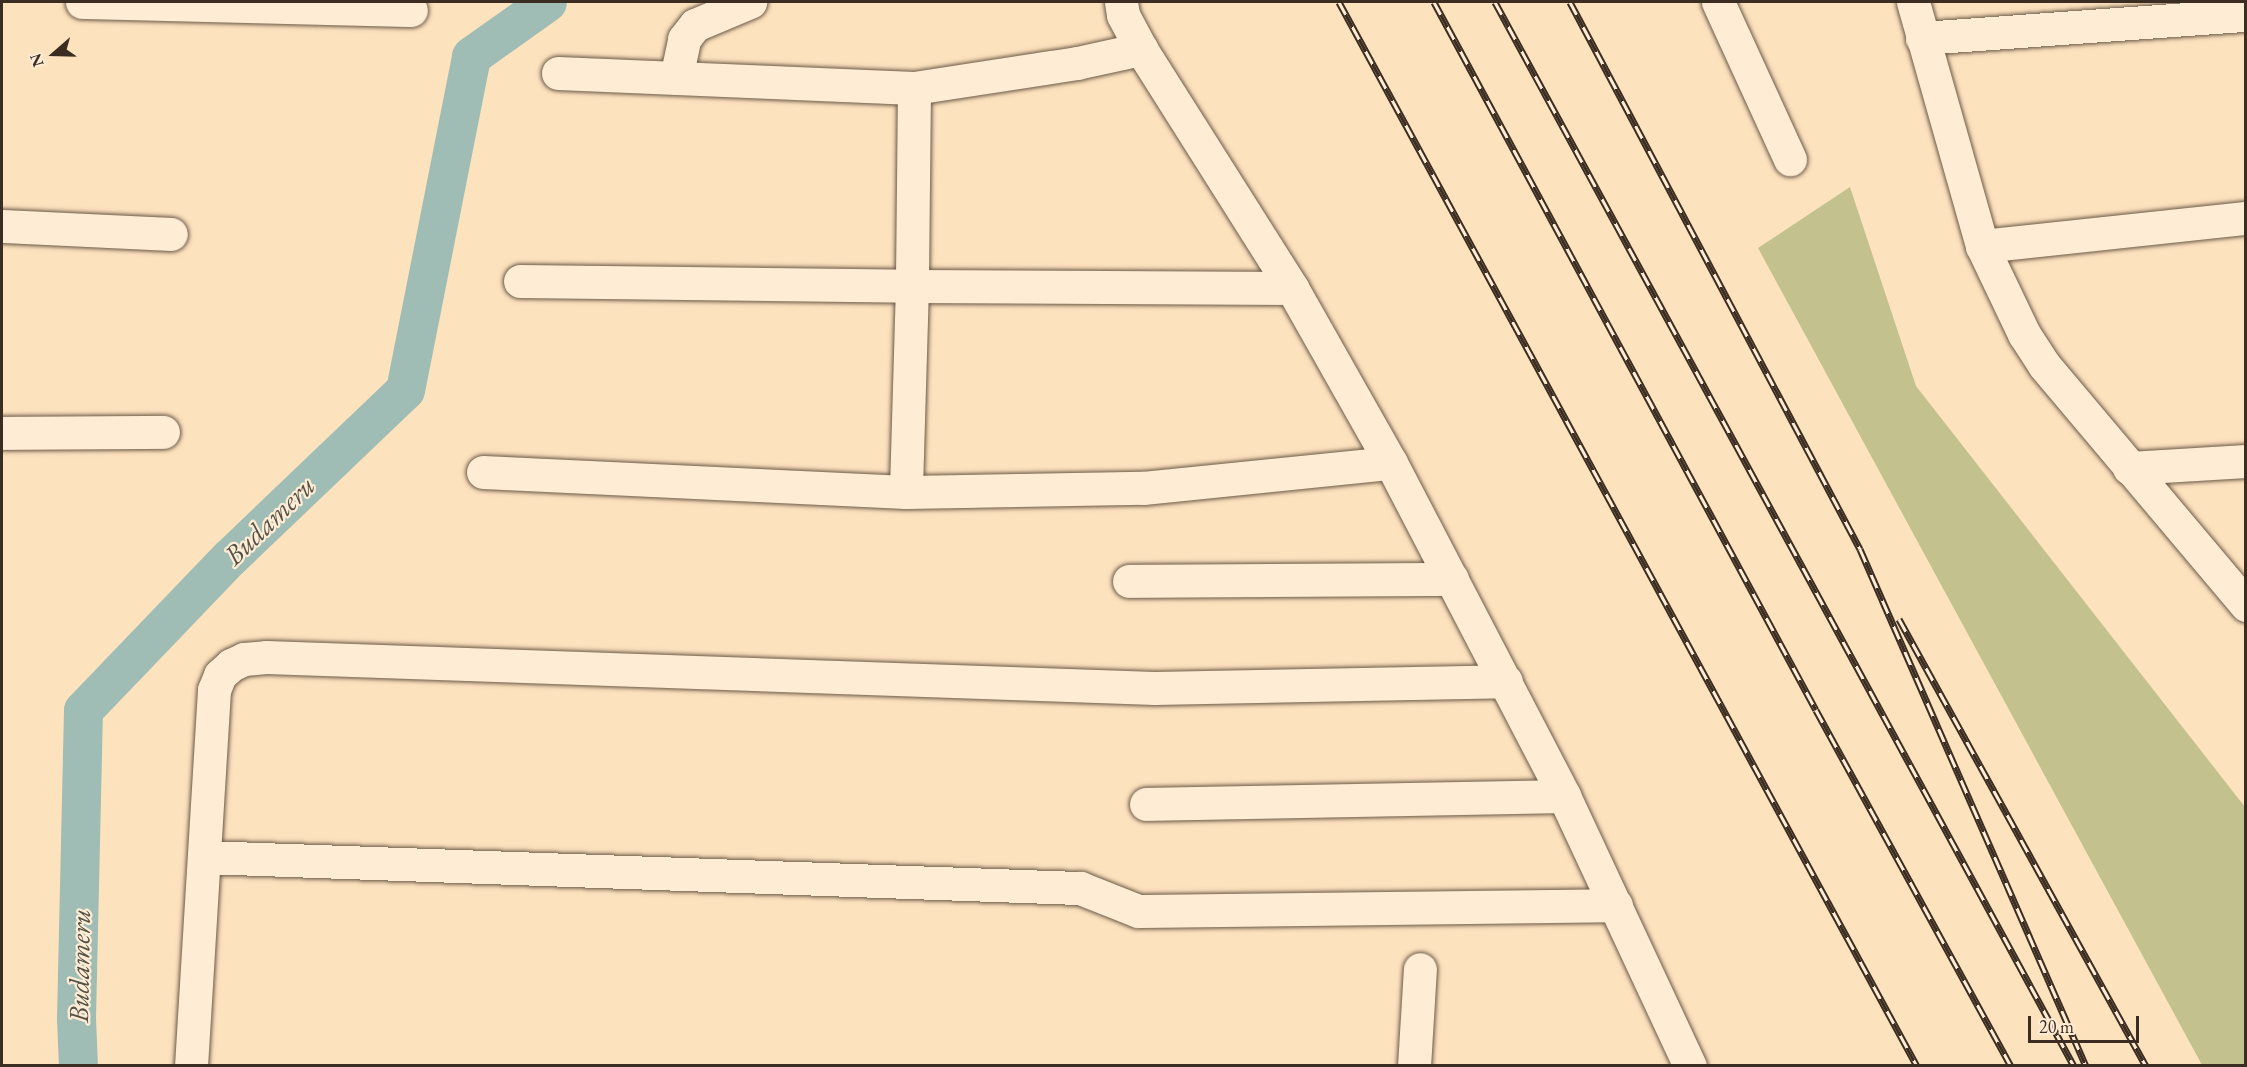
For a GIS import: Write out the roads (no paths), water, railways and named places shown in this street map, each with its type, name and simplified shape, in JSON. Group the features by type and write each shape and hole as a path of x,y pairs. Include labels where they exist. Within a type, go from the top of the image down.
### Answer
{"street":[{"path":"82,2 411,10"},
{"path":"676,78 684,39 695,25 750,2"},
{"path":"1121,2 1123,15 1141,49 1292,288 1391,463 1564,796 1690,1065"},
{"path":"1718,2 1790,159"},
{"path":"1913,2 1982,246 2006,301 2044,365 2246,605"},
{"path":"1922,38 2246,15"},
{"path":"558,73 914,87 1077,63 1141,49"},
{"path":"906,492 912,286 914,87"},
{"path":"1982,246 2246,218"},
{"path":"2,226 171,234"},
{"path":"520,280 912,286 1292,288"},
{"path":"2,433 163,432"},
{"path":"2129,468 2246,461"},
{"path":"483,472 906,492 1143,488 1391,463"},
{"path":"1129,581 1452,579"},
{"path":"191,1065 214,690 220,675 231,665 244,659 290,658 1154,688 1506,681"},
{"path":"1146,804 1564,796"},
{"path":"204,857 1080,888 1138,911 1616,905"},
{"path":"1414,1065 1420,969"}],"waterway":[{"name":"Budameru","path":"78,1066 76,1018 83,710 229,558 405,390 471,56 547,2"}],"railway":[{"path":"1339,2 1917,1066"},
{"path":"1434,2 2011,1066"},
{"path":"1495,2 2074,1066"},
{"path":"1570,2 1860,549 2086,1066"},
{"path":"1899,619 2146,1066"}]}
